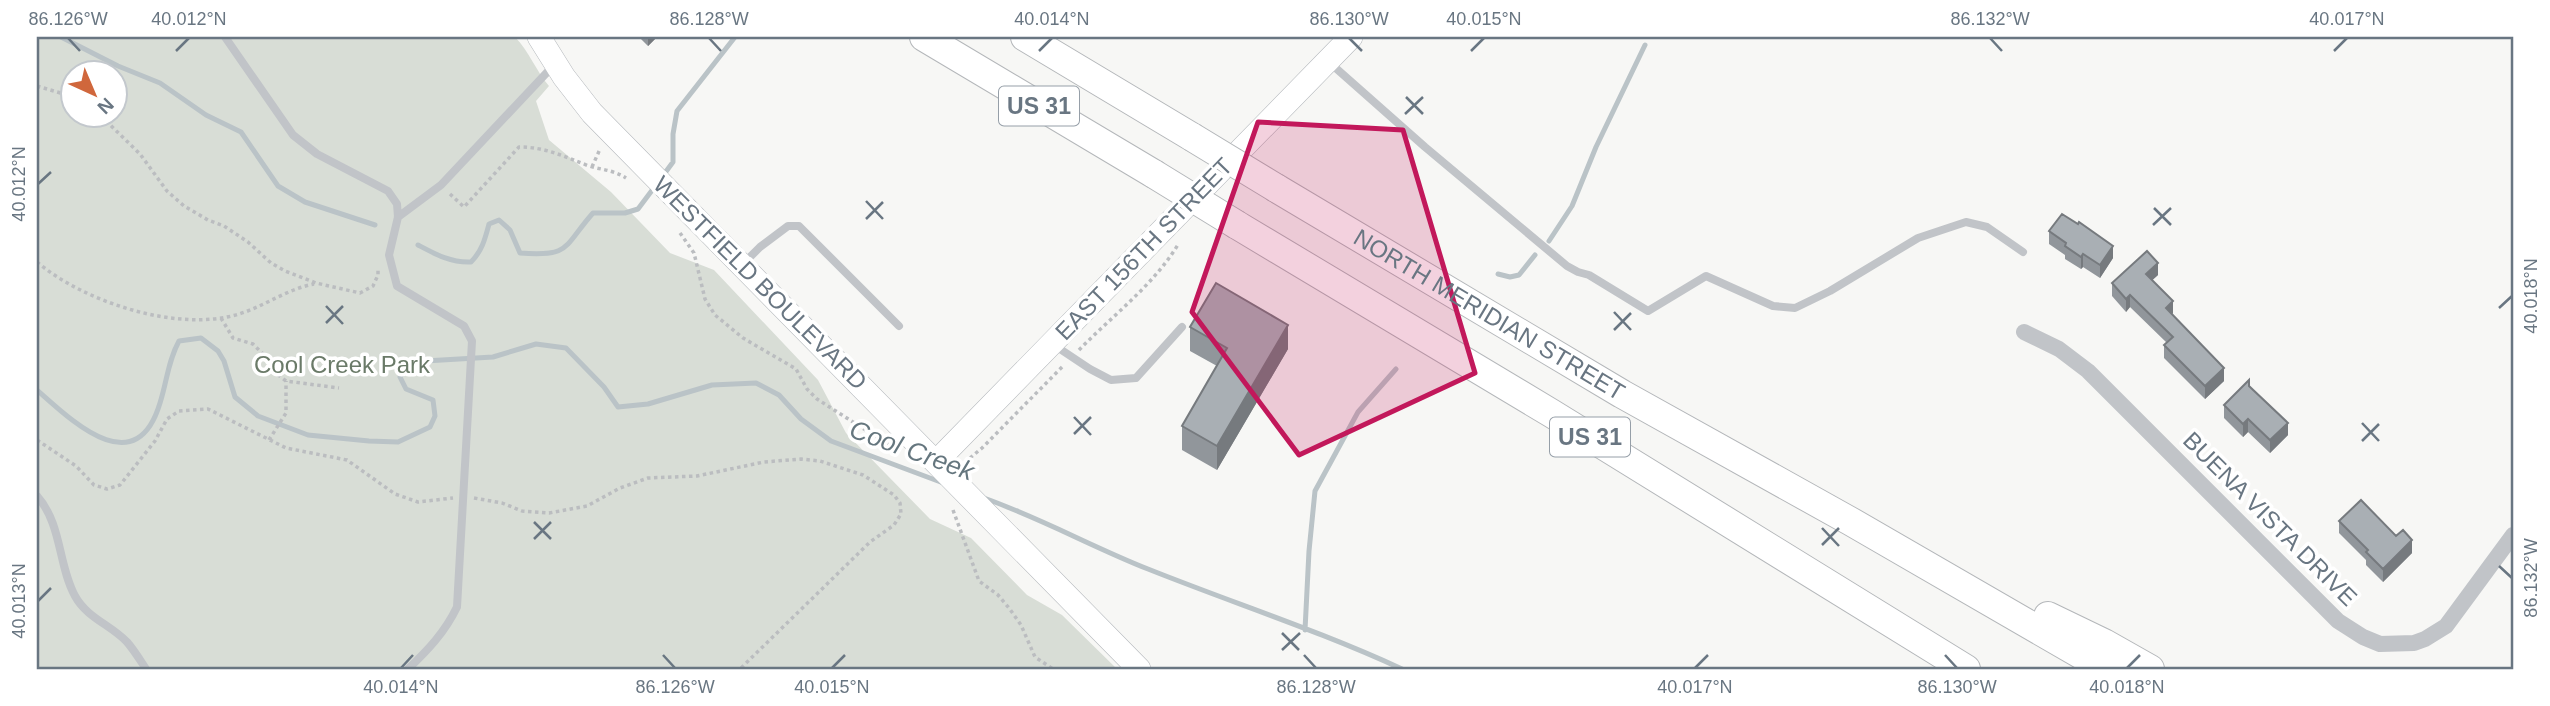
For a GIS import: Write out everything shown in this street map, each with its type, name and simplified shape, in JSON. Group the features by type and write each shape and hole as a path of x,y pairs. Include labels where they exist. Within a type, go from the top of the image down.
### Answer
{"highway":[{"name":"US 31","path":"924,37 1551,413 1964,669"},
{"name":"NORTH MERIDIAN STREET","path":"1025,37 1622,394 1850,521 2106,669"},
{"path":"1850,521 2104,643 2150,669"}],"street":[{"name":"WESTFIELD BOULEVARD","path":"539,37 555,64 641,177 669,192 1139,669"},
{"name":"EAST 156TH STREET","path":"943,468 1052,343 1351,37"},
{"name":"BUENA VISTA DRIVE","path":"2024,332 2059,349 2088,370 2338,621 2363,637 2381,643 2414,643 2446,626 2513,535"}],"lane":[{"path":"225,37 293,135 317,154 388,191 397,204 398,217 389,255 397,286 464,326 472,341 457,607 448,626 408,669"},
{"path":"1328,61 1567,266 1589,275 1648,311 1706,276 1773,306 1796,308 1830,291 1918,238 1966,222 1987,227 2023,252"},
{"path":"398,217 441,185 555,64"},
{"path":"742,265 788,226 799,226 899,327"},
{"path":"1052,343 1111,380 1136,379 1182,327"},
{"path":"37,496 52,522 73,593 83,609 127,641 146,669"}],"path":[{"path":"37,86 60,93"},
{"path":"115,130 139,154 167,191 184,206 236,233 285,271 316,283 359,293 373,286 378,275 377,265"},
{"path":"592,167 601,146"},
{"path":"441,185 464,207 519,147 547,149 592,167 641,177"},
{"path":"676,227 694,253 705,299 715,316 743,338 796,369 807,389 817,399 869,432"},
{"path":"37,262 75,288 116,304 179,321 221,318 257,307 300,287 316,283"},
{"path":"221,318 233,338 253,344 264,355 273,371 286,381 339,388"},
{"path":"269,440 286,413 286,381"},
{"path":"37,440 76,466 94,485 107,489 120,485 155,441 167,419 178,411 208,409 269,440 301,452 346,460 395,494 418,502 463,497 502,503 522,511 549,513 587,506 620,488 648,478 696,476 764,462 801,459 820,461 863,475 894,495 900,503 901,514 894,524 870,542 740,669"},
{"path":"950,503 979,581 998,595 1009,608 1021,625 1035,657 1053,669"}],"highlighted area":[{"path":"1258,122 1403,130 1475,373 1299,455 1192,312"}],"green space":[{"name":"Cool Creek Park","path":"37,37 515,37 549,86 536,101 549,140 611,192 670,253 714,270 818,380 846,433 930,519 971,538 1027,595 1062,615 1117,669 37,669"}],"building":[{"path":"2062,214 2078,224 2079,222 2113,246 2100,265 2083,254 2081,257 2049,231"},
{"path":"2147,251 2158,263 2146,274 2173,301 2166,308 2224,368 2205,386 2164,345 2173,337 2130,295 2126,299 2112,283"},
{"path":"1216,283 1288,325 1217,446 1182,426 1227,348 1190,327"},
{"path":"2249,380 2249,386 2288,423 2270,440 2248,419 2243,424 2224,405"},
{"path":"2361,500 2396,536 2403,530 2412,540 2383,569 2339,521"}],"waterway":[{"path":"61,37 118,66 160,83 206,115 241,132 278,186 305,202 375,225"},
{"path":"662,177 673,162 673,134 677,111 735,37"},
{"path":"1549,241 1572,206 1596,147 1645,45"},
{"path":"418,245 437,255 471,262 480,249 489,224 499,220 510,230 520,253 558,251 570,242 593,213 625,213 638,209 656,185"},
{"path":"1498,274 1510,277 1519,275 1535,255"},
{"name":"Cool Creek","path":"37,390 68,417 103,438 120,442 136,439 149,427 160,403 179,341 201,338 218,351 224,361 235,397 258,416 308,435 398,442 430,427 435,416 433,400 406,389 400,377 407,367 425,361 493,357 536,344 566,348 604,387 618,407 648,404 712,385 756,383 779,395 801,419 831,441 946,484"},
{"path":"1305,630 1315,491 1358,412 1396,369"},
{"name":"Cool Creek","path":"981,497 1148,569 1402,669"}]}
